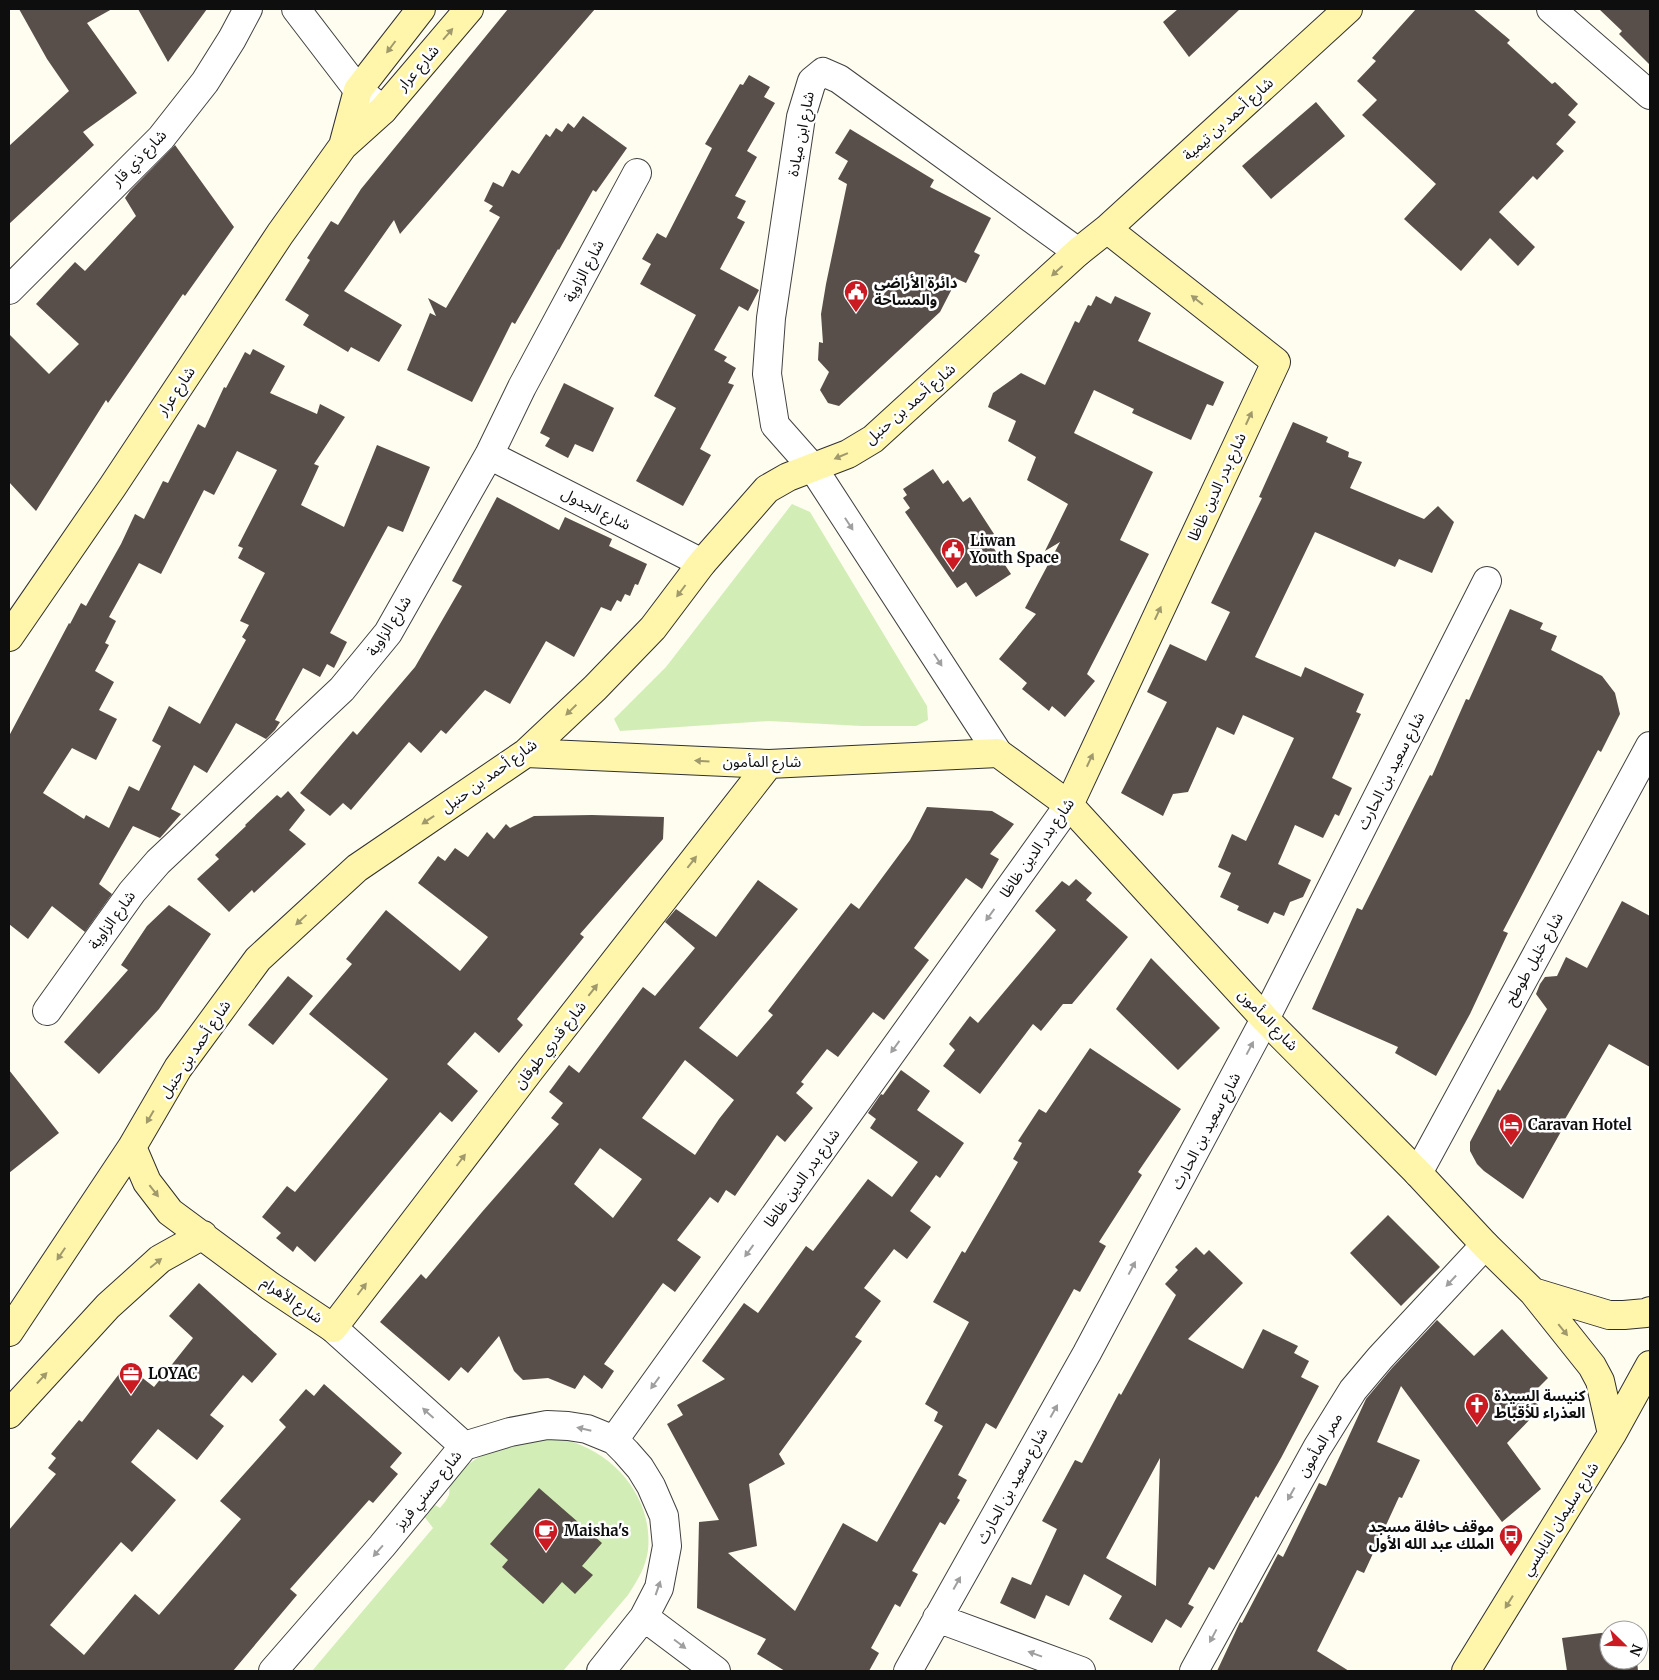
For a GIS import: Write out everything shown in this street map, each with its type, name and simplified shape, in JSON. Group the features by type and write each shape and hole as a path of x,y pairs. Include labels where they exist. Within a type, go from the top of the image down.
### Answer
{"street":[{"name":"شارع ذي قار","path":"9,290 161,138 205,82 248,9"},
{"path":"296,9 358,90 383,110"},
{"name":"شارع عرار","path":"343,146 358,90 421,9"},
{"name":"شارع عرار","path":"9,637 113,486 280,234 343,146 383,110 469,9"},
{"name":"شارع أحمد بن تيمية","path":"1107,229 1348,9"},
{"path":"1551,9 1650,95"},
{"name":"شارع ابن ميادة","path":"813,468 775,424 767,374 771,318 801,117 812,81 823,72 839,79 1078,252"},
{"name":"شارع الزاوية","path":"47,1011 132,892 158,862 342,689 388,633 489,456 522,387 637,172"},
{"name":"شارع أحمد بن حنبل","path":"9,1332 132,1148 178,1068 258,959 357,868 526,753 595,688 653,628 702,563 767,489 788,478 848,454 873,439 1078,252 1107,229"},
{"name":"شارع بدر الدين ظاظا","path":"614,1440 1069,805 1276,362 1107,229"},
{"name":"شارع الجدول","path":"489,456 702,563"},
{"name":"شارع المأمون","path":"813,468 998,753 1069,805 1266,1019 1533,1292 1592,1366 1600,1381 1612,1434"},
{"name":"شارع سعيد بن الحارث","path":"908,1671 1087,1353 1266,1019 1487,581"},
{"name":"شارع خليل طوطح","path":"1418,1173 1650,746"},
{"name":"شارع المأمون","path":"526,753 769,764 998,753"},
{"name":"شارع قدري طوقان","path":"333,1328 524,1078 769,764"},
{"name":"شارع الأهرام","path":"132,1148 147,1182 170,1212 270,1286 333,1328 464,1446"},
{"path":"12,1402 108,1306 160,1259 203,1235"},
{"name":"ممر المأمون","path":"1194,1671 1317,1448 1353,1390 1380,1358 1485,1245"},
{"path":"1533,1292 1609,1315 1646,1313 1650,1311"},
{"name":"شارع سليمان النابلسي","path":"1466,1671 1612,1434 1650,1364"},
{"name":"شارع حسني فريز","path":"273,1671 382,1546 464,1446 510,1432 547,1425 587,1429 614,1440 640,1468 651,1486 664,1516 667,1546 659,1588 644,1617 601,1671"},
{"path":"644,1617 716,1671"},
{"path":"937,1618 1081,1671"}],"green space":[{"path":"792,504 810,512 927,706 928,720 916,726 862,726 769,721 620,731 614,719 666,667"},
{"path":"539,1437 563,1439 584,1446 600,1455 615,1467 627,1480 637,1496 644,1513 648,1531 647,1556 635,1584 628,1595 563,1671 312,1671 433,1528 424,1516 435,1505 440,1508 449,1495 451,1483 461,1471 491,1451"}],"building":[{"path":"19,9 112,9 87,23 137,93 83,132 94,145 9,224 9,146 69,91 47,59"},
{"path":"138,9 207,9 168,62"},
{"path":"508,9 595,9 400,234 394,220 344,291 402,325 379,362 351,347 348,352 303,325 309,315 285,300 310,260 307,258 331,221 338,225 361,189"},
{"path":"1178,9 1240,9 1189,57 1163,22"},
{"path":"1416,9 1473,9 1510,40 1507,43 1552,84 1555,82 1578,104 1568,115 1576,122 1556,144 1564,151 1537,180 1533,176 1499,212 1535,247 1518,266 1490,238 1461,271 1404,219 1436,184 1362,115 1377,100 1357,81 1376,61 1372,58"},
{"path":"1599,9 1650,9 1650,65 1619,34 1622,31"},
{"path":"749,75 770,87 764,97 775,103 747,151 757,157 735,196 746,201 737,218 745,222 720,269 759,290 748,311 739,306 714,350 727,357 724,361 736,368 728,383 734,385 700,449 711,455 683,506 636,481 676,408 654,396 696,315 640,284 651,264 642,259 657,233 666,238 712,148 705,144 740,84 743,85"},
{"path":"1316,102 1345,136 1271,199 1242,166"},
{"path":"583,116 627,148 596,192 593,190 515,324 512,322 472,402 407,370 430,313 436,316 428,298 446,308 500,217 489,211 493,206 484,201 493,182 503,187 512,170 519,174 546,134 550,137 556,128 562,132 568,123 574,128"},
{"path":"850,129 934,180 930,187 991,218 974,252 980,255 966,283 957,279 940,312 839,406 828,403 820,390 829,372 818,360 819,342 823,343 821,314 847,184 838,179 848,161 835,153"},
{"path":"175,145 234,227 185,296 183,294 108,403 106,400 36,511 9,482 9,334 49,374 79,344 36,304 75,262 85,271 136,216 125,198"},
{"path":"1096,296 1111,304 1115,296 1151,313 1138,341 1224,382 1213,406 1207,404 1191,440 1132,413 1134,409 1094,390 1074,433 1153,472 1120,540 1149,554 1087,674 1095,681 1065,717 1052,706 1049,711 1022,689 1027,683 999,659 1036,614 1025,608 1060,542 1045,551 1068,504 1027,480 1036,457 1008,441 1016,421 988,407 993,393 1021,373 1045,385 1075,321 1079,323 1088,305 1091,306"},
{"path":"253,349 285,366 270,393 317,414 320,404 345,417 314,464 319,466 301,505 344,527 377,445 430,467 403,532 388,526 330,633 347,642 334,668 327,664 320,677 303,668 275,720 280,722 266,739 236,723 207,773 194,765 171,809 181,814 160,838 133,826 99,884 112,894 85,932 52,906 28,939 9,924 9,736 69,623 81,603 86,606 121,544 135,514 144,519 163,481 168,483 198,424 205,428 224,387 226,388 245,352 250,355","holes":["237,451 277,470 238,546 243,548 238,558 265,573 240,621 249,625 242,637 246,640 200,724 169,706 152,741 161,746 139,791 129,786 109,828 86,815 84,819 43,793 72,748 96,760 117,719 99,710 114,682 95,671 109,645 105,643 116,621 109,617 139,563 161,574 204,490 214,495"]},
{"path":"564,383 614,408 593,452 575,444 568,458 545,446 550,438 540,433"},
{"path":"1293,422 1328,437 1326,442 1349,452 1348,457 1362,462 1350,488 1424,519 1438,506 1454,522 1432,573 1399,559 1395,567 1315,532 1255,657 1301,677 1305,667 1364,694 1356,712 1361,714 1332,778 1352,788 1339,816 1335,814 1323,838 1295,825 1278,864 1311,880 1303,897 1290,902 1284,916 1274,912 1268,924 1237,910 1239,906 1220,897 1231,873 1218,867 1232,834 1246,841 1294,738 1243,715 1234,735 1217,727 1188,792 1173,794 1163,816 1121,793 1167,702 1147,692 1170,644 1206,661 1230,612 1211,603 1262,498 1259,497"},
{"path":"933,469 943,484 948,480 963,502 970,497 994,534 987,538 1011,574 976,597 966,582 957,588 905,512 910,508 903,498 907,495 903,489"},
{"path":"497,497 559,530 565,517 612,539 609,546 647,564 638,585 635,584 630,596 625,594 621,602 617,600 611,611 601,607 574,657 546,641 510,704 485,690 446,734 441,730 421,753 409,742 351,810 343,803 330,816 300,793 353,731 357,735 415,667 462,586 452,581"},
{"path":"1510,609 1543,623 1540,629 1557,636 1551,650 1602,676 1615,693 1620,714 1601,752 1598,750 1503,931 1508,933 1470,1014 1436,1076 1395,1053 1398,1047 1312,1009 1357,908 1362,910 1430,775 1432,776 1466,699 1469,700"},
{"path":"288,791 305,810 289,830 306,844 254,893 252,890 229,912 197,879 219,859 215,855 245,825 277,795 281,798"},
{"path":"927,807 992,811 1014,824 990,854 999,859 982,889 966,878 914,948 929,960 884,1020 873,1012 838,1057 827,1049 801,1082 804,1084 796,1093 813,1108 785,1142 777,1135 735,1196 726,1190 718,1203 710,1197 677,1240 701,1257 675,1292 663,1283 604,1364 614,1371 602,1389 584,1375 575,1389 548,1378 523,1380 514,1371 499,1336 468,1373 461,1367 449,1381 380,1322 421,1274 426,1279 559,1124 551,1118 563,1103 549,1092 569,1065 579,1073 643,987 655,996 695,948 665,922 676,909 716,937 758,880 798,909 699,1028 737,1057 773,1015 768,1011 851,903 859,909 910,840","holes":["685,1060 734,1100 695,1155 642,1118","600,1148 642,1179 613,1218 574,1184"]},
{"path":"534,816 664,817 663,839 580,934 584,937 517,1019 523,1025 499,1053 475,1032 447,1064 478,1091 452,1122 440,1112 315,1262 297,1246 293,1252 276,1238 281,1233 262,1217 287,1186 295,1192 388,1079 309,1014 352,964 346,959 386,910 460,971 488,937 418,883 438,856 445,861 455,848 468,857 487,832 494,839 506,824 510,828"},
{"path":"1076,879 1092,893 1086,900 1128,937 1072,1004 1063,1004 1041,1031 1033,1024 980,1094 943,1066 955,1050 949,1044 970,1016 978,1023 1056,930 1035,911 1062,881 1069,886"},
{"path":"1622,901 1650,916 1650,1067 1609,1044 1561,1126 1563,1128 1523,1199 1477,1164 1470,1151 1470,1142 1498,1089 1500,1091 1547,1009 1536,994 1540,984 1545,977 1557,976 1566,957 1587,968"},
{"path":"169,905 211,934 159,1009 99,1074 64,1042 128,970 121,965 147,926"},
{"path":"1151,958 1220,1028 1178,1070 1116,1009"},
{"path":"288,976 313,996 273,1045 248,1025"},
{"path":"1090,1048 1181,1109 1138,1172 1142,1175 1099,1242 1106,1246 1080,1292 1074,1289 996,1429 986,1423 958,1475 967,1480 957,1498 960,1500 945,1525 940,1522 912,1571 918,1574 900,1607 895,1604 871,1648 879,1653 869,1671 785,1671 757,1654 766,1639 697,1608 699,1522 719,1520 667,1424 683,1415 677,1405 725,1379 702,1361 744,1303 758,1313 806,1246 813,1251 868,1179 892,1197 918,1162 870,1128 876,1119 868,1113 901,1070 930,1091 917,1110 964,1143 940,1178 936,1175 910,1211 931,1227 907,1259 894,1249 864,1288 881,1301 855,1337 862,1341 779,1454 785,1464 749,1484 757,1546 728,1553 795,1611 843,1523 877,1542 943,1426 934,1421 938,1412 925,1404 969,1322 933,1302 962,1251 965,1253 1018,1162 1013,1159 1022,1143 1018,1141 1039,1109 1046,1113"},
{"path":"9,1070 59,1133 9,1173"},
{"path":"1388,1215 1440,1267 1401,1306 1350,1253"},
{"path":"1196,1247 1204,1255 1209,1250 1243,1283 1188,1339 1243,1369 1263,1329 1298,1346 1294,1353 1309,1361 1301,1377 1319,1386 1258,1498 1256,1496 1214,1570 1209,1567 1188,1604 1194,1607 1181,1628 1166,1619 1152,1643 1109,1619 1122,1596 1084,1574 1069,1606 1046,1595 1035,1619 1000,1603 1012,1577 1031,1585 1057,1529 1042,1521 1075,1460 1082,1463 1119,1393 1121,1395 1176,1295 1165,1284 1178,1270 1175,1267","holes":["1160,1458 1156,1586 1106,1558"]},
{"path":"199,1283 277,1354 252,1383 243,1375 210,1415 224,1426 197,1460 158,1429 131,1462 176,1500 132,1552 121,1542 50,1625 84,1655 135,1594 159,1615 241,1519 220,1501 286,1427 279,1420 306,1389 314,1396 324,1384 402,1453 390,1467 398,1474 373,1503 369,1500 290,1589 297,1595 233,1671 9,1671 9,1530 56,1474 48,1468 56,1458 51,1454 79,1420 82,1422 126,1365 154,1387 193,1338 169,1316"},
{"path":"1437,1320 1474,1356 1502,1329 1548,1378 1530,1396 1541,1408 1507,1443 1541,1489 1502,1522 1401,1386 1377,1442 1420,1460 1402,1498 1399,1497 1364,1573 1357,1570 1317,1651 1349,1671 1217,1671 1240,1622 1242,1623 1278,1554 1283,1557 1319,1483 1326,1486 1366,1399"},
{"name":"Maisha's","path":"539,1488 602,1543 582,1566 593,1575 575,1594 562,1582 543,1604 502,1567 508,1560 490,1544"},
{"path":"1599,1633 1599,1670 1638,1671 1567,1671 1562,1638"}],"place":[{"name":"دائرة الأراضي والمساحة","path":"856,313"},
{"name":"Liwan Youth Space","path":"953,571"},
{"name":"Caravan Hotel","path":"1511,1146"},
{"name":"LOYAC","path":"131,1395"},
{"name":"كنيسة السيدة العذراء للأقباط","path":"1477,1426"},
{"name":"Maisha's","path":"546,1552"},
{"name":"موقف حافلة مسجد الملك عبد الله الأول","path":"1511,1557"}]}
